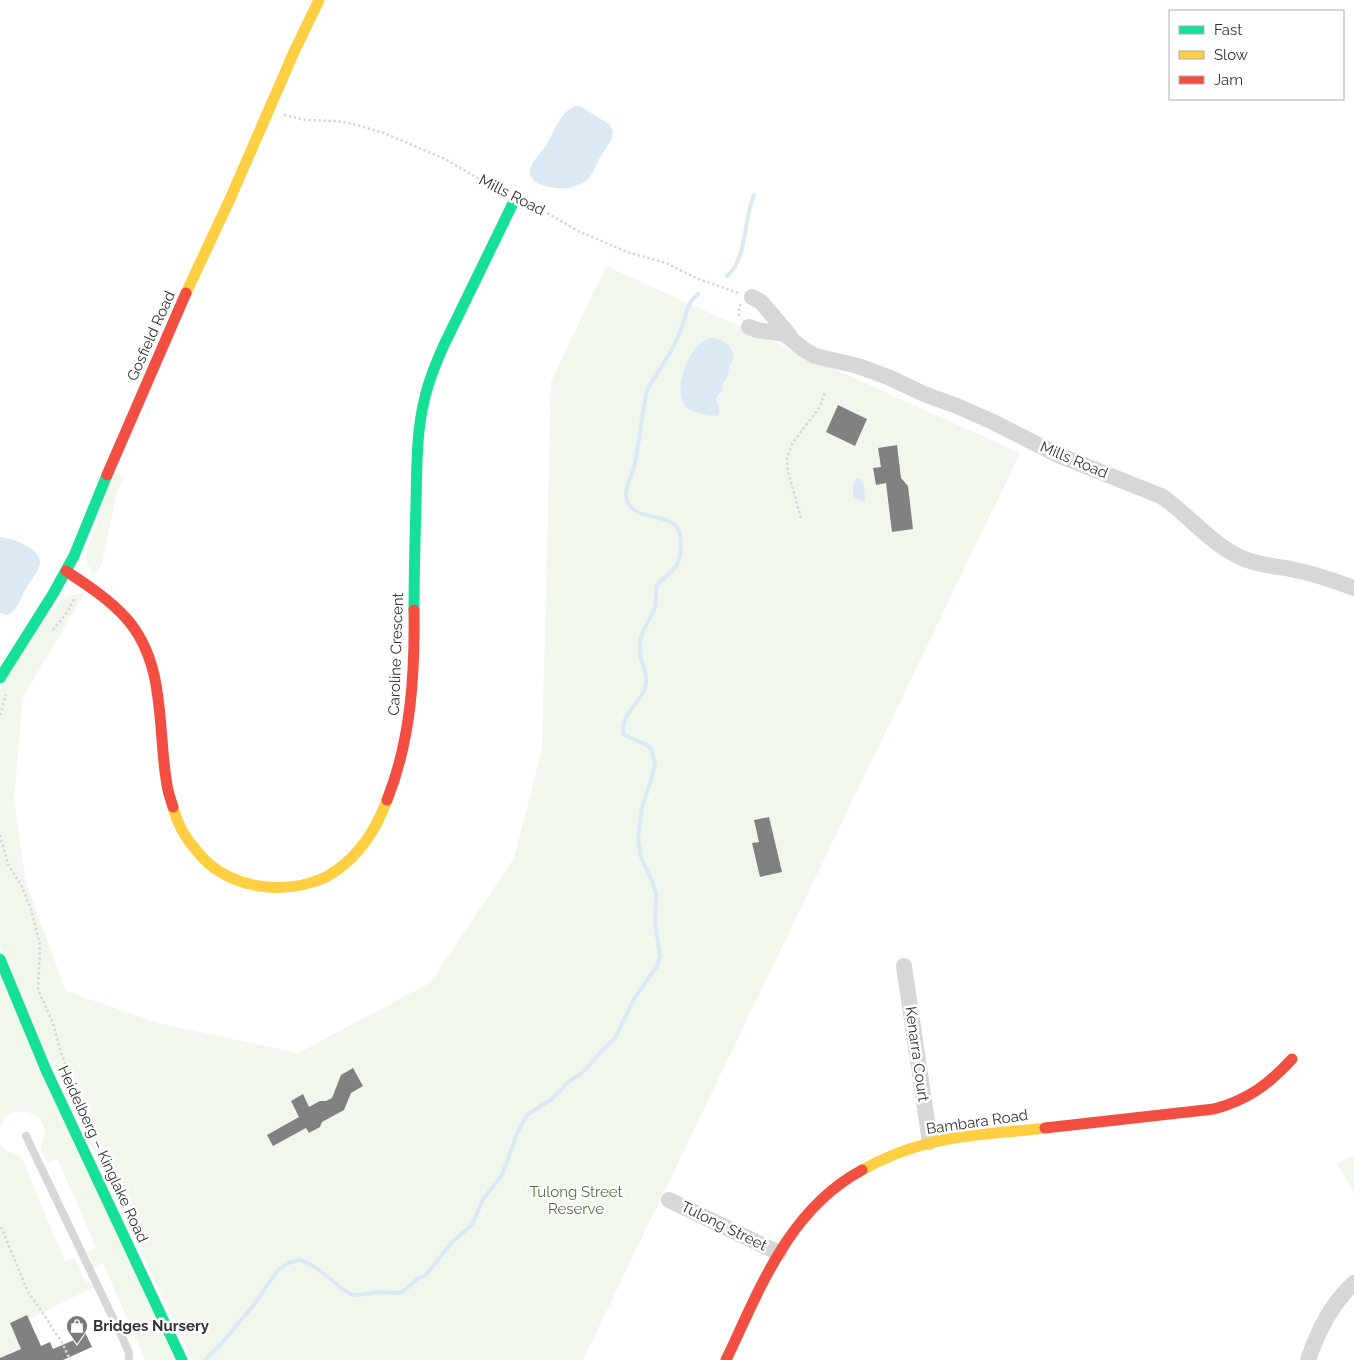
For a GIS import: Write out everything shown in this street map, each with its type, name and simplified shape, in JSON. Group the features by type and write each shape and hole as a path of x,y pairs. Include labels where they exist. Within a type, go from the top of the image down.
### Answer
{"street":[{"name":"Gosfield Road","path":"0,678 66,571 80,542 118,447 319,0"},
{"name":"Caroline Crescent","path":"66,571 110,601 141,638 158,684 163,753 168,790 176,819 196,852 207,863 225,875 244,883 264,888 304,886 327,878 339,871 368,840 383,812 398,766 408,722 413,680 419,448 422,412 429,382 449,335 516,197"},
{"name":"Mills Road","path":"752,297 762,302 790,336 815,356 858,366 888,377 924,394 981,416 1066,458 1161,496 1176,506 1208,536 1236,555 1253,562 1311,574 1354,588"},
{"name":"Mills Road","path":"749,327 758,330 780,332 790,336"},
{"name":"Heidelberg – Kinglake Road","path":"0,959 52,1084 182,1360"},
{"name":"Kenarra Court","path":"904,966 930,1142"},
{"name":"Bambara Road","path":"726,1360 779,1252 799,1223 838,1186 870,1165 888,1156 930,1142 1228,1106 1255,1093 1292,1059"},
{"name":"Tulong Street","path":"669,1200 779,1252"},
{"path":"1308,1360 1330,1311 1339,1298 1354,1283"}],"lane":[{"path":"26,1136 123,1339 129,1354 129,1360"}],"path":[{"name":"Mills Road","path":"269,108 293,118 336,121 353,124 384,134 445,159 504,193 546,212 578,231 627,252 660,260 696,278 752,297"},
{"path":"749,327 743,323 739,313 742,302 746,298 752,297"},
{"path":"801,518 794,498 787,458 792,444 819,408 825,393"},
{"path":"0,835 8,864 22,887 31,910 40,945 38,990 53,1023 62,1056 70,1074"},
{"path":"2,1227 28,1292 60,1340 70,1360"}],"green space":[{"name":"Tulong Street Reserve","path":"606,266 1020,453 583,1360 192,1360 17,987 0,944 0,689 36,631 62,598 75,594 84,594 23,697 14,800 26,883 66,991 158,1023 298,1053 430,983 514,858 542,749 551,382","holes":["720,340 726,343 733,352 728,374 720,394 716,398 720,413 707,415 695,412 687,408 684,371 693,353","839,405 867,419 854,446 826,432"]},
{"path":"114,472 124,477 117,492 102,564 94,576 87,563 86,553"},
{"path":"0,975 175,1360 145,1360 103,1263 94,1268 87,1252 96,1247 57,1159 48,1163 40,1147 45,1132 42,1122 28,1113 17,1112 7,1116 0,1127"},
{"path":"0,1144 7,1151 21,1156 65,1261 75,1258 85,1282 89,1282 94,1287 29,1319 27,1315 10,1323 22,1348 10,1353 13,1359 0,1360"},
{"path":"1354,1155 1354,1192 1336,1163"}],"shaded area":[{"path":"575,106 580,106 609,124 613,131 611,140 586,181 568,188 545,186 534,180 531,176 531,167 546,146 562,117"},
{"path":"715,338 728,344 734,357 729,367 727,378 723,383 722,391 716,398 720,413 717,416 693,412 687,408 682,401 681,392 683,372 692,353 703,341"},
{"path":"857,478 861,479 864,484 865,501 862,502 853,495 853,484"},
{"path":"0,537 11,539 31,548 39,558 40,563 17,605 7,615 0,613"}],"building":[{"path":"838,405 867,419 855,446 826,432"},
{"path":"897,445 901,478 908,486 913,529 892,532 886,483 876,485 873,468 881,467 878,448"},
{"path":"769,817 782,872 760,877 752,843 759,842 754,820"},
{"path":"353,1068 363,1086 351,1093 344,1110 322,1122 320,1127 309,1133 306,1128 273,1146 267,1135 299,1117 291,1101 303,1094 309,1107 320,1101 332,1098 341,1075"},
{"path":"27,1315 41,1346 50,1342 53,1349 74,1340 71,1333 83,1328 92,1347 63,1360 0,1360 0,1358 21,1349 10,1323"}],"waterway":[{"path":"727,276 739,259 754,195"},
{"path":"205,1360 253,1306 277,1271 288,1263 299,1260 306,1262 344,1290 358,1295 380,1292 398,1293 404,1291 417,1279 426,1275 453,1241 472,1225 483,1199 502,1175 518,1131 527,1115 552,1099 568,1082 583,1072 615,1038 634,999 657,966 660,956 655,922 656,893 641,857 638,838 642,808 655,763 651,749 647,745 624,735 623,728 627,716 642,694 646,684 640,643 642,634 655,607 657,585 676,566 681,544 680,532 674,524 637,511 631,507 627,500 626,492 636,458 647,391 675,343 690,303 698,294"}],"traffic: fast":[{"path":"414,610 418,450 420,423 425,397 443,347 516,197"},
{"path":"0,678 53,594 74,556 107,475"},
{"path":"0,959 46,1070 182,1360"}],"traffic: slow":[{"path":"186,293 319,0"},
{"path":"173,807 185,835 209,864 222,873 250,884 280,887 310,883 324,878 346,863 367,839 387,800"},
{"path":"862,1170 917,1146 970,1136 1045,1128"}],"traffic: jam":[{"path":"107,475 186,293"},
{"path":"66,571 98,593 119,611 139,636 154,676 167,788 173,807"},
{"path":"387,800 401,754 410,706 414,658 414,610"},
{"path":"1045,1128 1214,1109 1248,1096 1275,1076 1292,1059"},
{"path":"726,1360 764,1279 795,1229 814,1207 836,1187 862,1170"}],"place":[{"name":"Bridges Nursery","path":"77,1345"}]}
